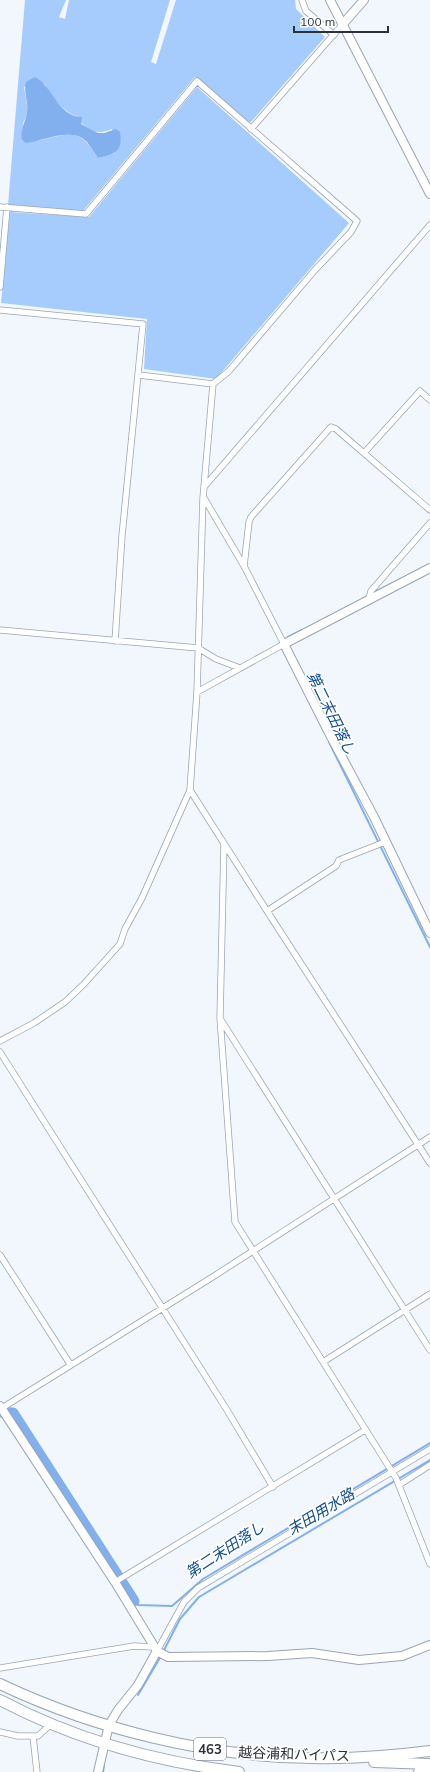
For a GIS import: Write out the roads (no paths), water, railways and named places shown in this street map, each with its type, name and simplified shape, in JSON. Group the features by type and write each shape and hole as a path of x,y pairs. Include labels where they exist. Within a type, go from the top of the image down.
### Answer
{"highway":[{"name":"越谷浦和バイパス","path":"0,1684 74,1714 109,1725 167,1740 218,1750 312,1758 351,1757 430,1751"},
{"name":"越谷浦和バイパス","path":"0,1700 51,1724 105,1743 177,1763 239,1772"},
{"path":"351,1757 357,1761 430,1764"},
{"path":"419,1772 430,1770"}],"street":[{"path":"302,0 306,12 334,35"},
{"path":"330,0 430,194"},
{"path":"251,129 364,0"},
{"path":"0,207 86,214 197,81 357,221 351,232 314,271 229,371 213,384 204,487 197,692 190,790 142,898 125,929 120,944 84,984 65,1002 34,1023 0,1040"},
{"path":"0,287 7,207"},
{"path":"204,487 430,226"},
{"path":"0,310 143,324 122,536 115,641"},
{"path":"139,375 213,384"},
{"path":"364,453 420,391 430,400"},
{"path":"244,566 249,522 251,517 330,427 336,429 430,510"},
{"path":"204,498 244,566 328,731 374,817 430,933"},
{"path":"369,599 371,591 430,523"},
{"path":"197,692 284,644 430,568"},
{"path":"0,630 198,648 216,659 240,668"},
{"path":"190,790 266,911 430,1163"},
{"path":"266,911 336,866 339,860 385,842"},
{"path":"224,844 220,1018 235,1222 399,1485 430,1564"},
{"path":"220,1018 430,1350"},
{"path":"0,1052 273,1486"},
{"path":"155,1649 115,1582 1,1407 211,1278 252,1250 430,1137"},
{"path":"0,1255 70,1364"},
{"path":"323,1362 430,1294"},
{"path":"115,1582 365,1430"},
{"path":"98,1772 109,1725 118,1710 138,1685 155,1649 184,1602 198,1588 430,1449"},
{"path":"399,1485 430,1465"},
{"path":"0,1668 134,1646 155,1649 168,1657 268,1656 312,1653 359,1660 402,1656 430,1644"},
{"path":"0,1732 18,1736 38,1736 51,1724"},
{"path":"33,1736 37,1772"}],"waterway":[{"name":"第二末田落し","path":"375,592 393,583"},
{"name":"第二末田落し","path":"288,637 302,630"},
{"name":"第二末田落し","path":"329,742 430,947"},
{"name":"第二末田落し","path":"0,1412 13,1413 134,1601"},
{"name":"第二末田落し","path":"134,1601 138,1605 172,1606 203,1579 430,1443"},
{"name":"末田用水路","path":"163,1652 180,1619 199,1597 430,1460"},
{"name":"末田用水路","path":"138,1695 161,1656"},
{"name":"末田用水路","path":"103,1772 104,1766"}]}
